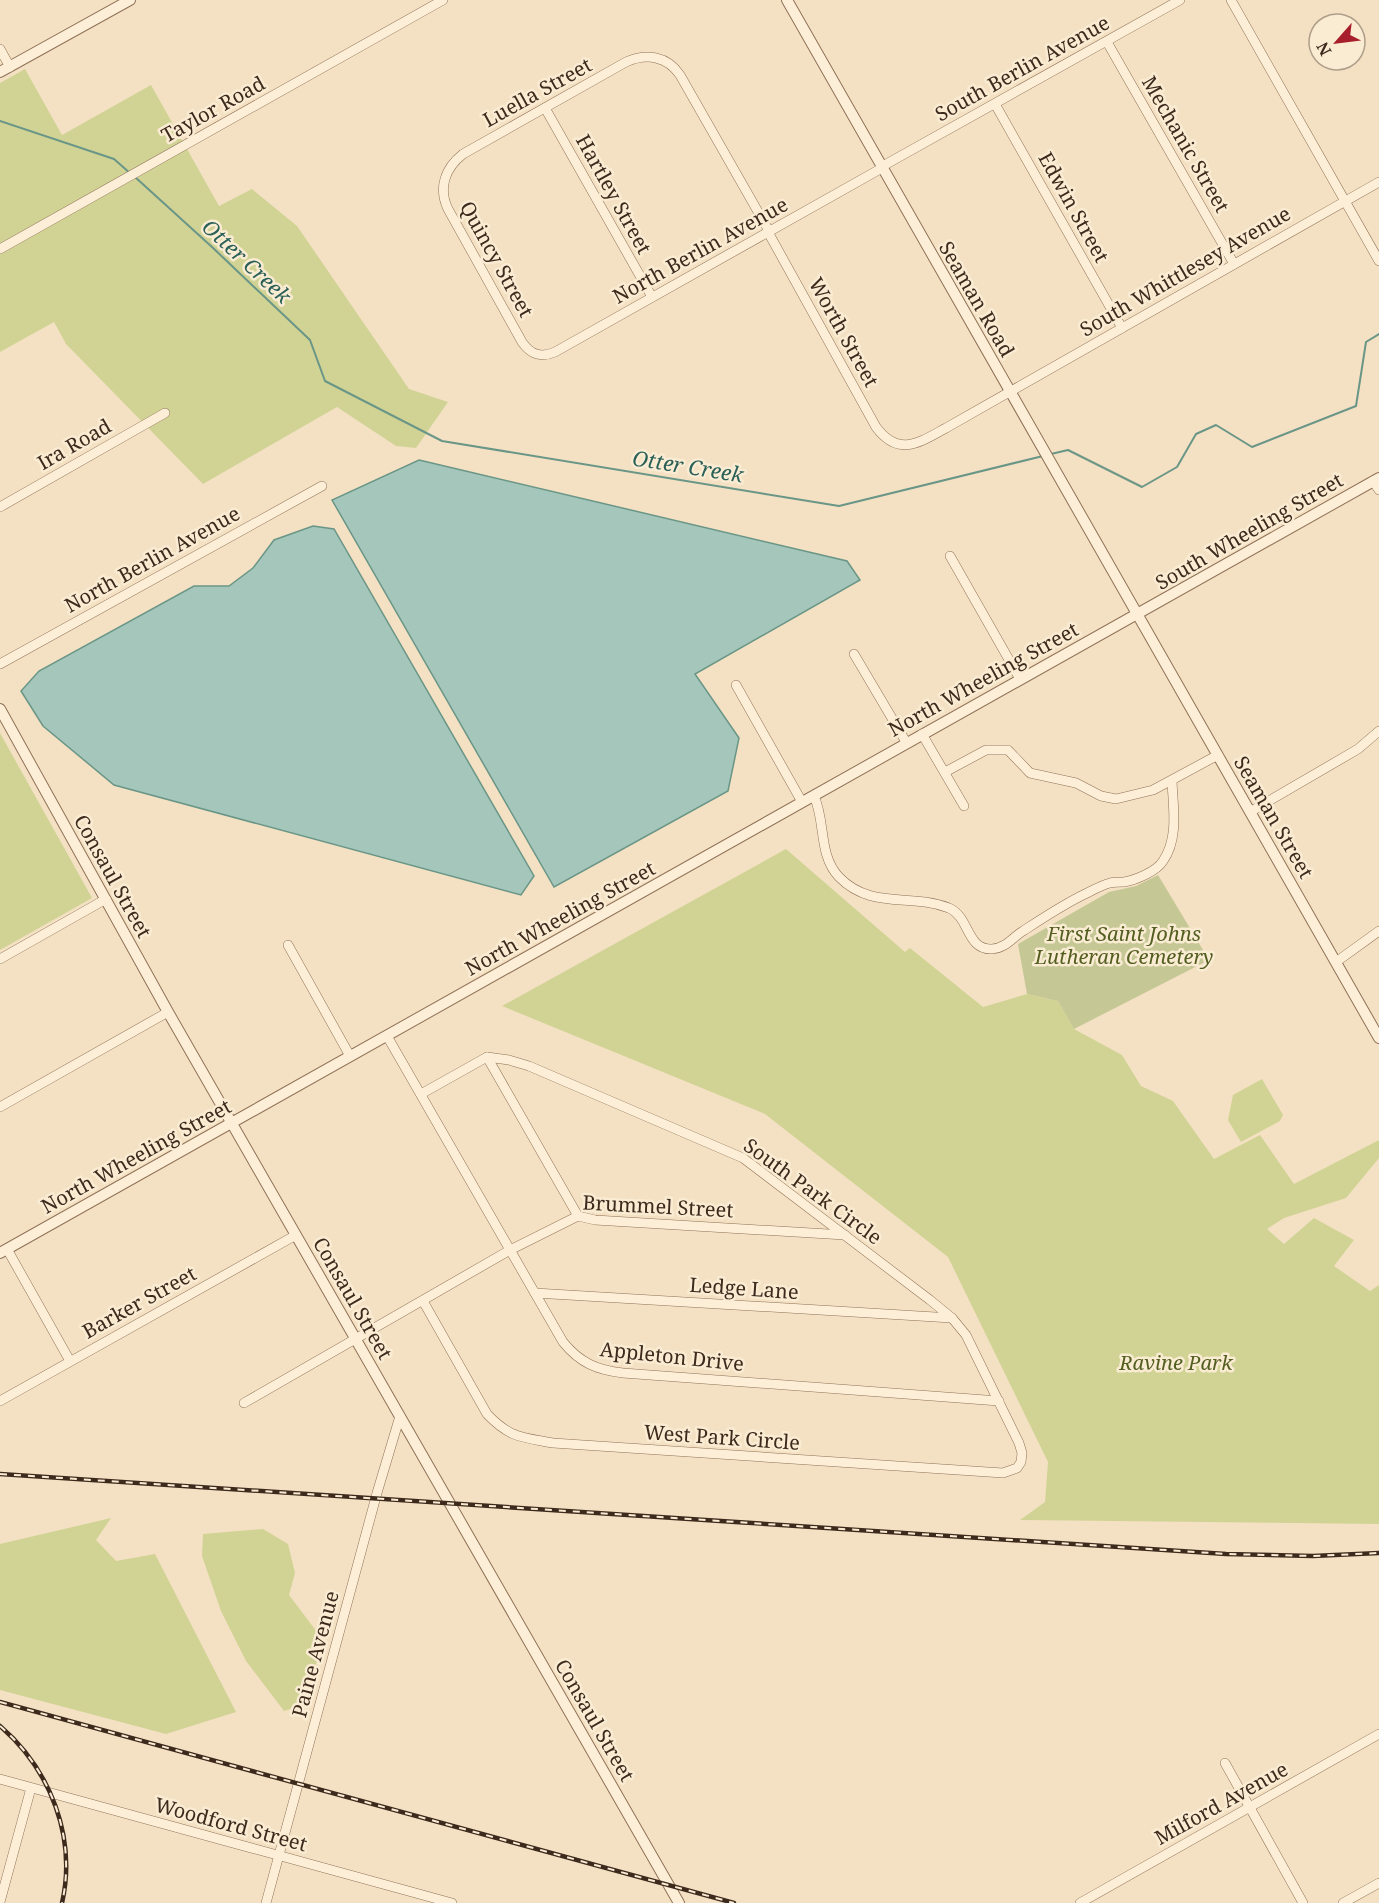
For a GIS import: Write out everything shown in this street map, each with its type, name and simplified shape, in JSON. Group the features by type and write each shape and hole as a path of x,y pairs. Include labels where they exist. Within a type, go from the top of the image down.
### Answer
{"street":[{"path":"0,49 5,69 130,0"},
{"name":"Taylor Road","path":"0,249 443,0"},
{"name":"Seaman Road","path":"787,0 1137,615"},
{"name":"South Berlin Avenue","path":"882,167 1180,0"},
{"path":"1231,0 1379,261"},
{"name":"Mechanic Street","path":"1107,42 1234,264"},
{"name":"Luella Street","path":"445,176 452,163 463,154 630,60 646,56 656,58"},
{"name":"Worth Street","path":"656,58 672,66 680,75 876,427 896,444"},
{"name":"Edwin Street","path":"995,104 1122,328"},
{"name":"Hartley Street","path":"545,108 652,297"},
{"name":"North Berlin Avenue","path":"533,353 544,355 555,352 882,167"},
{"name":"Quincy Street","path":"445,176 443,193 448,209 522,342 533,353"},
{"name":"South Whittlesey Avenue","path":"896,444 911,445 924,440 1379,182"},
{"name":"Ira Road","path":"0,507 165,413"},
{"name":"South Wheeling Street","path":"1137,615 1377,483"},
{"name":"North Berlin Avenue","path":"0,664 322,486"},
{"path":"950,556 1020,680"},
{"name":"North Wheeling Street","path":"3,1251 814,796 906,742 1137,615"},
{"name":"Seaman Street","path":"1137,615 1379,1038"},
{"path":"854,654 906,742"},
{"path":"736,685 802,802"},
{"name":"Consaul Street","path":"0,710 231,1123 679,1903"},
{"path":"1250,812 1358,749 1379,731"},
{"path":"922,734 964,806"},
{"path":"945,772 986,750 1008,750 1030,773 1076,783 1101,796 1116,799 1153,790 1218,755"},
{"path":"814,796 820,812 829,865 839,877 855,890 875,898 924,902 951,909 964,920 971,939 979,946 992,949 1003,946 1020,932 1085,894 1112,882 1134,879 1162,864 1168,853 1174,825 1172,781"},
{"path":"0,959 106,899"},
{"path":"1336,962 1379,931"},
{"path":"288,945 350,1056"},
{"path":"0,1107 168,1012"},
{"name":"Appleton Drive","path":"387,1036 563,1342 581,1361 596,1369 623,1373 999,1401"},
{"path":"421,1094 487,1057 578,1216"},
{"name":"South Park Circle","path":"487,1057 529,1066 743,1158 952,1318 966,1335 999,1401"},
{"name":"Brummel Street","path":"244,1403 510,1250 578,1216 595,1220 845,1235"},
{"name":"Barker Street","path":"0,1401 297,1235"},
{"path":"3,1251 70,1361"},
{"name":"Ledge Lane","path":"535,1293 952,1318"},
{"name":"West Park Circle","path":"423,1301 487,1414 500,1427 514,1436 553,1443 1003,1473 1017,1468 1021,1462 1022,1453 999,1401"},
{"name":"Paine Avenue","path":"266,1903 400,1416"},
{"name":"Milford Avenue","path":"1080,1903 1379,1734"},
{"path":"1225,1763 1303,1903"},
{"name":"Woodford Street","path":"0,1779 452,1903"},
{"path":"0,1902 31,1788"},
{"path":"1343,1903 1379,1883"}],"green space":[{"path":"25,69 62,135 151,85 219,206 252,189 297,226 409,389 448,402 416,448 396,446 337,407 203,484 66,344 54,322 0,352 0,83"},
{"path":"0,733 92,898 0,950"},
{"name":"Ravine Park","path":"786,849 905,952 910,948 983,1007 1027,994 1058,1001 1074,1029 1122,1055 1141,1086 1173,1101 1214,1159 1260,1135 1294,1184 1379,1140 1379,1158 1346,1198 1284,1218 1267,1229 1284,1244 1314,1218 1354,1240 1334,1266 1370,1291 1379,1285 1379,1524 1020,1520 1045,1502 1048,1462 948,1257 765,1114 502,1006"},
{"name":"First Saint Johns Lutheran Cemetery","path":"1158,875 1209,960 1074,1029 1058,1001 1027,994 1018,944 1109,892 1136,886"},
{"path":"1262,1079 1283,1115 1280,1121 1241,1142 1228,1120 1233,1095"},
{"path":"111,1518 96,1540 116,1561 155,1554 236,1712 166,1734 0,1690 0,1544"},
{"path":"263,1529 288,1544 295,1573 289,1595 323,1640 307,1696 294,1708 284,1711 246,1661 221,1611 202,1556 203,1534"}],"water":[{"path":"419,460 847,561 860,580 695,674 739,738 728,791 554,887 332,500"},
{"path":"313,526 334,529 534,876 521,895 114,785 43,726 21,691 39,671 194,586 229,586 253,568 274,540"}],"waterway":[{"name":"Otter Creek","path":"0,121 114,159 131,174"},
{"name":"Otter Creek","path":"135,177 310,340 325,381 442,441 839,506 1043,456"},
{"name":"Otter Creek","path":"1051,454 1068,450 1142,487 1177,467 1196,434 1216,425 1252,447 1356,406 1366,342 1379,334"}],"railway":[{"path":"0,1474 1226,1554 1313,1556 1379,1553"},
{"path":"0,1702 734,1903"},
{"path":"0,1726 18,1743 33,1763 46,1783 55,1806 66,1854 66,1878 62,1903"}]}
